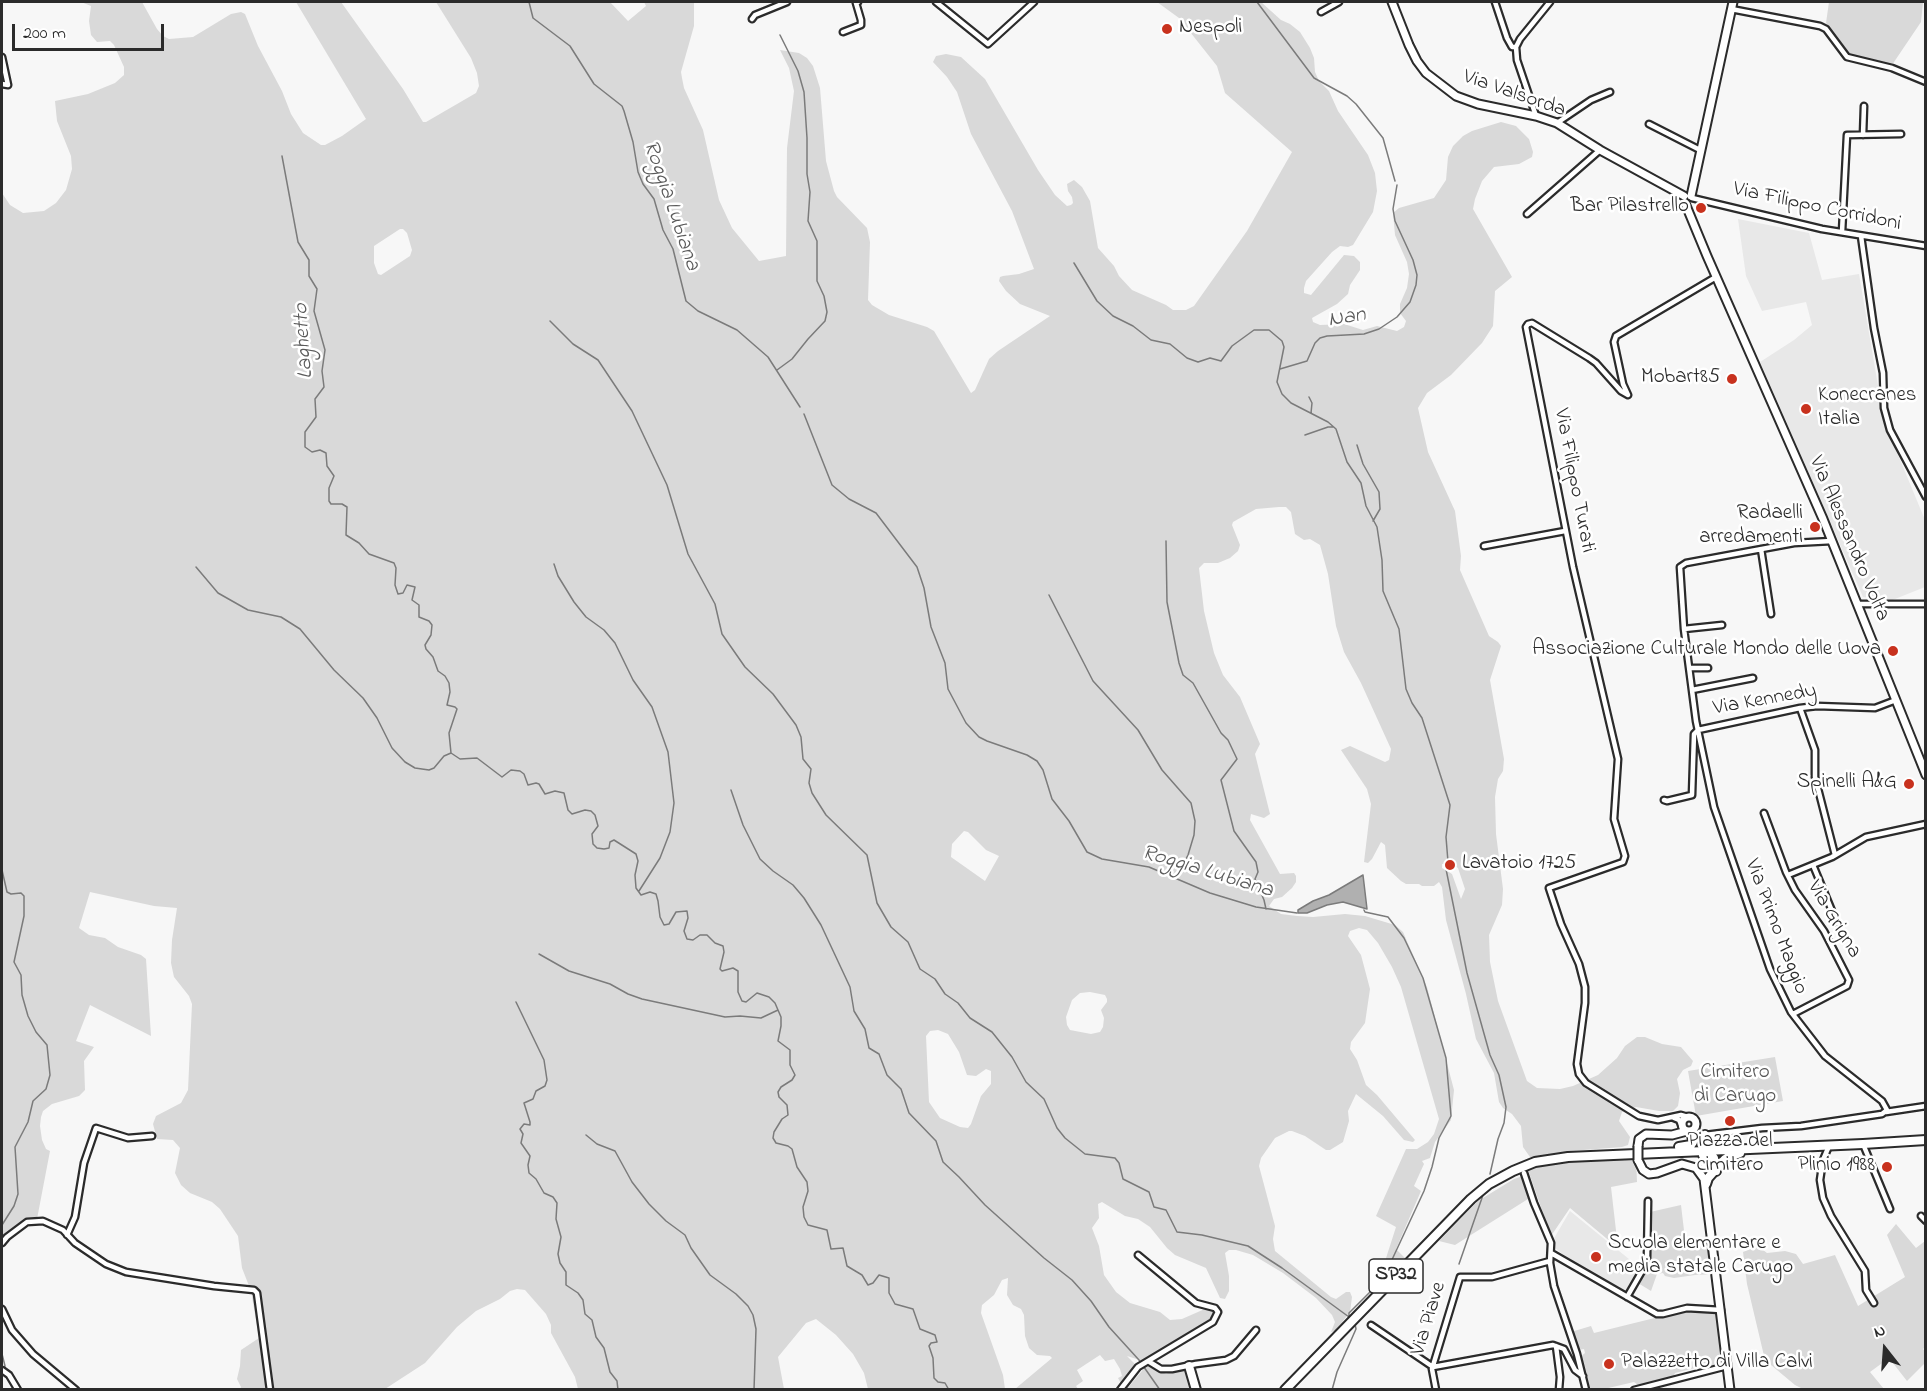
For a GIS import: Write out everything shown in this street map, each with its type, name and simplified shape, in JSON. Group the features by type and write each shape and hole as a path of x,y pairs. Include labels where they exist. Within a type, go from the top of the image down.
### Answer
{"main road":[{"path":"1645,1154 1656,1149 1690,1146 1693,1142 1685,1130"},
{"path":"1705,1135 1712,1143 1741,1145 1752,1149"},
{"name":"SP32","path":"1285,1389 1471,1199 1489,1184 1535,1162 1568,1157 1926,1140"},
{"path":"1706,1184 1708,1178 1716,1172 1727,1157 1752,1149"},
{"path":"1660,1153 1668,1156 1712,1156 1716,1162 1716,1172"},
{"path":"1189,1366 1196,1389"}],"street":[{"path":"752,19 755,15 788,2"},
{"path":"843,32 861,26 856,2"},
{"path":"936,2 988,44 1034,2"},
{"path":"1321,12 1339,2"},
{"name":"Via Valsorda","path":"1392,2 1409,45 1426,73 1456,96 1478,104 1536,116 1557,123 1688,199"},
{"path":"1495,2 1507,38 1512,47 1516,47"},
{"path":"1536,116 1517,60 1516,47 1550,2"},
{"path":"1688,199 1694,182 1732,5 1820,26 1826,29 1847,57 1892,68 1926,82"},
{"path":"2,57 8,85 2,84"},
{"path":"1557,123 1591,100 1610,92"},
{"path":"1863,106 1863,135"},
{"path":"1648,124 1700,150"},
{"path":"1842,232 1847,135 1900,134"},
{"path":"1527,214 1600,150"},
{"name":"Via Filippo Corridoni","path":"1688,199 1861,236 1926,246"},
{"name":"Via Alessandro Volta","path":"1688,199 1692,218 1716,277 1832,541 1926,776"},
{"path":"1861,236 1883,373 1884,408 1890,430 1926,497"},
{"name":"Via Filippo Turati","path":"1672,1117 1658,1120 1639,1116 1597,1091 1579,1074 1577,1059 1585,987 1575,954 1549,890 1552,886 1623,862 1625,858 1614,819 1618,759 1566,531 1527,325 1532,323 1596,363 1621,391 1628,395 1623,384 1614,342 1616,336 1716,277"},
{"path":"1484,546 1566,531"},
{"path":"1698,730 1684,629 1680,567 1686,563 1794,543 1832,541"},
{"path":"1761,549 1771,614"},
{"path":"1858,604 1926,604"},
{"path":"1684,629 1722,625"},
{"path":"1690,668 1708,668"},
{"path":"1692,690 1753,678"},
{"name":"Via Kennedy","path":"1664,800 1692,795 1694,734 1698,730 1800,708 1817,706 1875,708 1896,700"},
{"path":"1800,708 1815,750 1815,777 1835,855"},
{"name":"Via Primo Maggio","path":"1698,730 1714,807 1765,957 1792,1014 1826,1056 1882,1101 1887,1108 1886,1112"},
{"name":"Via Grigna","path":"1764,813 1797,894 1824,931 1849,982 1847,986 1792,1014"},
{"path":"1788,875 1835,855 1866,837 1926,824"},
{"path":"1813,865 1837,923"},
{"path":"1672,1117 1678,1119 1685,1130 1705,1135 1801,1126 1926,1106"},
{"path":"1672,1117 1681,1115 1694,1119 1705,1135"},
{"path":"1685,1130 1683,1120 1688,1117"},
{"path":"1696,1123 1696,1127 1668,1136 1646,1134 1639,1139 1638,1160 1643,1170 1652,1174 1682,1164 1692,1166 1700,1171 1706,1184 1730,1389"},
{"path":"67,1235 75,1217 84,1163 94,1130 98,1128 128,1138 152,1136"},
{"path":"1863,1144 1890,1209"},
{"path":"1829,1146 1823,1160 1820,1180 1822,1198 1865,1271 1866,1290 1874,1303"},
{"path":"1524,1173 1534,1203 1550,1238 1550,1261 1554,1286 1586,1389"},
{"path":"1627,1297 1647,1258 1648,1201"},
{"path":"1921,1216 1926,1221"},
{"path":"2,1243 27,1222 43,1221 63,1230 75,1243 106,1264 126,1272 254,1290 257,1293 270,1389"},
{"path":"1551,1253 1659,1314 1687,1308 1721,1310"},
{"path":"1120,1389 1138,1367 1212,1322 1218,1312 1215,1308 1196,1303 1138,1255"},
{"name":"Via Piave","path":"1436,1389 1431,1375 1460,1277 1492,1277 1550,1261"},
{"path":"2,1309 12,1330 33,1354 76,1389"},
{"path":"1371,1325 1433,1367 1556,1346 1565,1350 1575,1370 1583,1376"},
{"path":"1148,1361 1161,1369 1172,1370 1226,1360 1234,1356 1257,1330"},
{"path":"1556,1346 1560,1377 1559,1389"},
{"path":"1634,1389 1727,1366"},
{"path":"2,1370 9,1375 18,1389"}],"shaded area":[{"path":"1738,219 1809,233 1822,280 1859,274 1884,421 1925,520 1925,587 1890,601 1863,597 1760,362 1812,325 1806,302 1762,311 1746,276"},
{"path":"1363,875 1367,909 1343,902 1327,905 1307,913 1298,913 1298,910 1313,901 1329,895"},
{"name":"Scuola elementare e media statale Carugo","path":"1570,1211 1640,1268 1626,1293 1577,1266 1555,1248 1553,1240"}],"green space":[{"path":"81,2 142,2 157,29 169,39 193,37 231,14 241,12 245,14 291,114 303,133 321,145 325,145 366,119 296,2 341,2 403,89 423,122 426,122 476,93 479,86 471,58 436,2 610,2 628,21 646,6 644,2 694,2 694,26 681,72 682,78 684,88 703,130 719,200 732,228 759,261 786,256 787,148 794,91 789,68 780,50 799,53 813,66 820,88 826,161 834,191 867,228 870,242 868,300 889,315 934,331 971,393 975,390 989,359 1050,316 1020,304 999,281 1000,277 1034,269 1012,211 971,134 957,92 933,62 936,56 946,54 961,57 985,79 1055,195 1067,206 1071,205 1072,197 1067,184 1074,180 1082,187 1090,201 1098,248 1114,266 1119,276 1132,290 1173,310 1186,310 1194,306 1247,231 1292,152 1225,93 1217,66 1179,18 1157,2 1261,2 1281,20 1300,32 1314,58 1315,72 1319,81 1329,91 1338,111 1368,155 1375,173 1377,191 1373,212 1353,245 1340,246 1332,252 1306,281 1304,288 1304,293 1311,295 1344,255 1354,256 1360,262 1360,270 1350,285 1348,294 1337,304 1312,318 1313,322 1320,325 1344,324 1363,330 1377,326 1397,331 1404,327 1406,321 1400,313 1400,304 1407,288 1409,274 1407,262 1395,235 1393,213 1399,208 1434,198 1446,180 1448,157 1453,146 1463,136 1501,122 1516,126 1529,139 1533,152 1532,157 1519,164 1494,167 1482,181 1473,209 1512,277 1495,291 1493,326 1482,343 1451,375 1427,393 1418,408 1428,452 1455,511 1461,556 1460,570 1489,636 1501,646 1490,680 1504,759 1495,797 1496,834 1503,889 1502,905 1489,935 1490,962 1498,1001 1527,1081 1537,1088 1560,1089 1573,1086 1598,1075 1617,1058 1625,1046 1637,1037 1645,1037 1662,1044 1681,1047 1693,1061 1691,1066 1683,1070 1677,1079 1680,1093 1678,1106 1673,1111 1636,1107 1622,1112 1619,1121 1630,1137 1628,1145 1622,1147 1530,1157 1523,1147 1521,1126 1499,1102 1494,1073 1476,1039 1446,920 1442,887 1439,882 1434,886 1422,886 1401,881 1387,868 1385,845 1381,842 1372,859 1368,863 1364,862 1371,804 1367,789 1341,750 1350,746 1385,762 1389,760 1391,749 1344,652 1336,626 1328,574 1320,545 1310,539 1304,540 1295,534 1291,512 1286,507 1279,507 1256,509 1233,522 1232,525 1240,545 1238,551 1230,558 1218,563 1204,563 1199,568 1204,611 1214,653 1223,675 1240,697 1260,744 1255,754 1270,814 1264,818 1251,814 1250,820 1280,874 1294,873 1296,876 1296,882 1292,888 1282,897 1274,899 1269,906 1281,914 1297,916 1345,914 1365,916 1395,925 1403,932 1427,987 1454,1090 1451,1120 1435,1142 1430,1158 1422,1161 1424,1164 1414,1186 1421,1191 1396,1249 1406,1259 1379,1286 1396,1227 1376,1216 1406,1149 1417,1149 1428,1142 1434,1134 1439,1119 1401,987 1392,967 1378,943 1367,930 1359,928 1350,931 1348,936 1361,955 1370,989 1365,1023 1351,1042 1350,1049 1357,1060 1366,1085 1415,1140 1413,1142 1404,1140 1383,1116 1356,1094 1348,1111 1349,1121 1343,1142 1326,1150 1305,1136 1289,1131 1275,1138 1261,1158 1259,1166 1275,1226 1273,1239 1275,1251 1331,1297 1336,1299 1350,1292 1352,1297 1350,1312 1335,1331 1331,1332 1335,1322 1332,1315 1316,1298 1283,1273 1253,1255 1236,1250 1229,1250 1225,1253 1229,1291 1225,1299 1220,1298 1206,1268 1175,1255 1150,1227 1102,1202 1098,1204 1099,1218 1092,1228 1099,1246 1104,1275 1116,1292 1130,1303 1160,1312 1170,1320 1182,1319 1207,1308 1214,1314 1207,1323 1143,1361 1127,1356 1137,1369 1123,1387 1118,1378 1122,1376 1120,1369 1114,1359 1105,1361 1100,1355 1077,1370 1083,1381 1076,1386 1078,1389 1015,1389 1052,1358 1037,1355 1029,1348 1025,1336 1024,1315 1021,1309 1013,1305 1007,1295 1008,1278 1002,1280 994,1295 982,1305 981,1313 1003,1375 1005,1389 868,1389 864,1373 853,1354 836,1335 816,1319 806,1323 778,1357 784,1389 578,1389 575,1377 551,1333 551,1325 546,1314 525,1290 517,1289 476,1311 457,1327 425,1363 385,1389 240,1389 237,1379 241,1350 259,1338 251,1291 242,1268 238,1236 220,1209 212,1202 190,1193 181,1185 175,1173 180,1148 173,1140 157,1139 153,1124 156,1116 181,1103 188,1090 192,1004 189,996 174,977 171,963 177,908 154,906 90,892 79,928 89,935 105,938 118,947 146,959 151,1036 90,1005 76,1041 94,1047 84,1061 85,1090 79,1096 52,1104 43,1111 41,1117 42,1140 46,1149 50,1151 37,1219 2,1235 2,193 10,205 23,213 44,211 56,203 66,190 72,169 71,156 57,121 55,101 88,94 115,83 124,75 124,67 114,45 110,41 97,42 91,35 89,21 91,6","holes":["403,229 407,233 412,250 410,256 381,275 378,274 374,263 374,246","964,831 968,832 986,850 999,856 985,881 951,857 952,844","1451,863 1458,868 1465,889 1461,899 1452,874 1442,868 1442,864","1080,993 1105,995 1107,1002 1101,1010 1104,1018 1100,1032 1091,1034 1070,1030 1066,1017 1072,1000","938,1030 948,1034 959,1052 967,1075 976,1076 986,1069 991,1071 991,1084 981,1096 968,1128 940,1118 929,1102 926,1036 930,1031"]},
{"path":"1829,2 1923,2 1921,22 1892,65 1875,62 1851,55 1826,23"},
{"name":"Cimitero di Carugo","path":"1775,1057 1783,1101 1696,1116 1688,1071"},
{"path":"1636,1157 1637,1182 1611,1187 1618,1248 1570,1208 1551,1236 1528,1170 1565,1160"},
{"path":"1523,1176 1529,1195 1528,1199 1455,1245 1439,1241 1478,1201"},
{"path":"1681,1205 1685,1239 1708,1238 1714,1274 1674,1278 1665,1276 1663,1273 1657,1274 1651,1291 1638,1283 1647,1268 1652,1245 1650,1212"},
{"path":"1896,1224 1916,1248 1925,1241 1926,1346 1923,1349 1925,1363 1907,1381 1889,1358 1870,1372 1884,1389 1805,1390 1795,1385 1765,1360 1747,1284 1743,1252 1758,1246 1767,1253 1785,1251 1796,1254 1803,1264 1835,1255 1858,1306 1905,1277 1887,1235"},
{"path":"1687,1310 1716,1312 1723,1355 1722,1364 1709,1368 1707,1365 1675,1373 1674,1376 1638,1385 1634,1382 1604,1389 1590,1389 1580,1357 1585,1353 1584,1349 1578,1350 1571,1332 1591,1326 1594,1333"},
{"path":"1149,1365 1166,1374 1177,1370 1187,1371 1193,1390 1126,1390"}],"waterway":[{"name":"Roggia Lubiana","path":"529,2 533,18 570,46 594,84 622,106 633,142 638,172 643,184 654,199 663,230 673,249 686,301 698,311 737,330 768,357 800,407"},
{"name":"Nan","path":"1257,2 1314,78 1347,96 1383,138 1395,181"},
{"path":"777,370 792,359 825,321 827,312 824,296 817,281 817,241 808,221 810,192 807,174 804,92 798,71 780,35"},
{"name":"Laghetto","path":"282,156 298,242 309,260 309,276 317,289 314,311 325,350 322,371 324,387 315,399 316,417 305,432 305,447 312,452 320,450 326,453 327,466 334,476 329,488 329,501 331,504 342,504 347,507 346,535 359,543 369,554 394,563 395,585 398,594 403,593 407,585 415,587 412,600 419,605 419,617 429,621 432,625 431,635 425,645 426,649 433,657 438,671 449,683 450,692 447,705 457,709 449,733 451,753 460,759 477,758 502,777 511,770 520,771 524,774 528,785 539,784 545,794 555,791 564,793 568,810 572,814 585,810 591,811 595,815 598,826 592,834 593,844 597,848 604,849 609,848 610,842 614,840 636,854 638,861 635,875 636,888 641,895 650,892 656,894 660,917 664,925 669,924 676,912 687,911 688,918 684,931 687,939 693,940 700,935 707,935 715,943 723,946 720,969 722,971 733,968 738,971 738,992 742,1001 746,1002 757,993 769,997 775,1003 781,1017 778,1041 790,1050 790,1065 795,1075 778,1092 779,1097 787,1105 788,1115 782,1119 773,1138 776,1143 792,1149 797,1167 807,1182 808,1191 803,1207 804,1217 808,1225 827,1230 831,1249 843,1248 847,1266 862,1275 868,1285 873,1283 879,1275 889,1278 889,1293 895,1304 913,1309 920,1329 935,1335 937,1342 929,1346 933,1358 934,1378 938,1382 945,1383 949,1390"},
{"name":"Nan","path":"1280,369 1307,361 1315,343 1320,338 1364,334 1379,329 1397,317 1410,302 1417,275 1413,260 1395,221 1393,209 1397,185"},
{"path":"1074,263 1097,301 1113,316 1133,326 1151,340 1170,344 1187,358 1198,362 1210,358 1221,361 1232,346 1254,330 1269,330 1282,341 1284,347 1277,382 1282,394 1291,403 1328,422 1336,429 1347,462 1361,483 1366,506 1377,527 1382,560 1383,591 1399,629 1406,689 1422,718 1450,805 1446,837 1448,862"},
{"path":"550,321 573,344 598,360 632,411 667,485 688,554 715,604 722,634 745,667 773,694 796,725 801,737 803,759 811,769 809,783 812,793 826,815 867,855 877,903 891,927 908,942 920,969 935,979 945,994 958,1003 970,1018 992,1032 1012,1057 1026,1082 1044,1099 1057,1128 1065,1138 1085,1154 1115,1158 1119,1163 1123,1179 1149,1192 1154,1207 1166,1210 1177,1232 1202,1235 1248,1246 1349,1317 1349,1313 1383,1279 1424,1191 1439,1138 1451,1116 1446,1058 1423,978 1404,938 1388,917 1364,910"},
{"path":"1309,397 1312,403 1311,413"},
{"name":"Roggia Lubiana","path":"804,414 832,485 849,499 876,513 917,567 924,588 931,627 945,663 948,689 966,723 979,737 1037,761 1043,770 1052,799 1069,821 1087,852 1102,859 1149,867 1210,893 1256,907 1297,913"},
{"path":"1305,435 1333,427"},
{"path":"1357,445 1363,464 1379,492 1380,509 1373,521"},
{"path":"1166,541 1167,602 1179,663 1183,675 1193,683 1237,759 1221,780 1234,831 1256,862 1258,872 1255,879 1266,909"},
{"path":"554,564 558,576 574,602 586,617 604,630 615,643 633,680 652,707 668,752 674,803 670,832 660,858 639,891"},
{"path":"196,567 218,593 248,610 281,617 300,629 334,670 363,698 377,718 392,748 405,762 415,768 429,770 434,768 444,756 451,753"},
{"path":"1049,595 1093,681 1138,730 1162,770 1191,803 1195,821 1194,835 1188,855 1177,877"},
{"path":"731,790 743,825 760,859 793,885 821,925 850,987 854,1011 865,1029 869,1048 879,1054 887,1075 901,1089 909,1113 936,1141 943,1162 985,1205 1072,1280 1091,1301 1109,1327 1139,1360 1160,1390"},
{"path":"1446,869 1467,973 1490,1055 1499,1075 1506,1107 1490,1174"},
{"path":"2,870 7,892 21,893 24,896 24,916 14,962 21,975 22,995 28,1016 36,1032 47,1045 50,1075 46,1089 33,1101 28,1122 15,1147 18,1194 14,1206 2,1225"},
{"path":"539,954 569,971 610,984 642,999 725,1017 761,1018 778,1010"},
{"path":"516,1002 544,1060 547,1080 545,1086 536,1091 533,1099 524,1103 530,1125 524,1124 520,1129 523,1134 521,1143 530,1156 529,1173 536,1179 544,1193 553,1197 557,1203 556,1219 561,1237 558,1254 560,1263 566,1272 566,1285 578,1293 583,1300 585,1314 592,1320 596,1337 604,1348 610,1372 617,1381 618,1390"},
{"path":"586,1135 597,1144 615,1151 632,1182 649,1204 685,1235 691,1248 710,1275 748,1306 756,1329 754,1390"},
{"path":"1459,1264 1483,1195"},
{"path":"1332,1390 1337,1372 1356,1329 1355,1324"},
{"path":"2,1354 5,1366 2,1375"}],"place":[{"name":"Nespoli","path":"1167,29"},
{"name":"Bar Pilastrello","path":"1701,208"},
{"name":"Mobart85","path":"1732,379"},
{"name":"Konecranes Italia","path":"1806,409"},
{"name":"Radaelli arredamenti","path":"1815,527"},
{"name":"Associazione Culturale Mondo delle Uova","path":"1893,651"},
{"name":"Spinelli A&G","path":"1909,784"},
{"name":"Lavatoio 1725","path":"1450,865"},
{"name":"Piazza del cimitero","path":"1730,1121"},
{"name":"Plinio 1988","path":"1887,1167"},
{"name":"Scuola elementare e media statale Carugo","path":"1596,1257"},
{"name":"Palazzetto di Villa Calvi","path":"1609,1364"}]}
